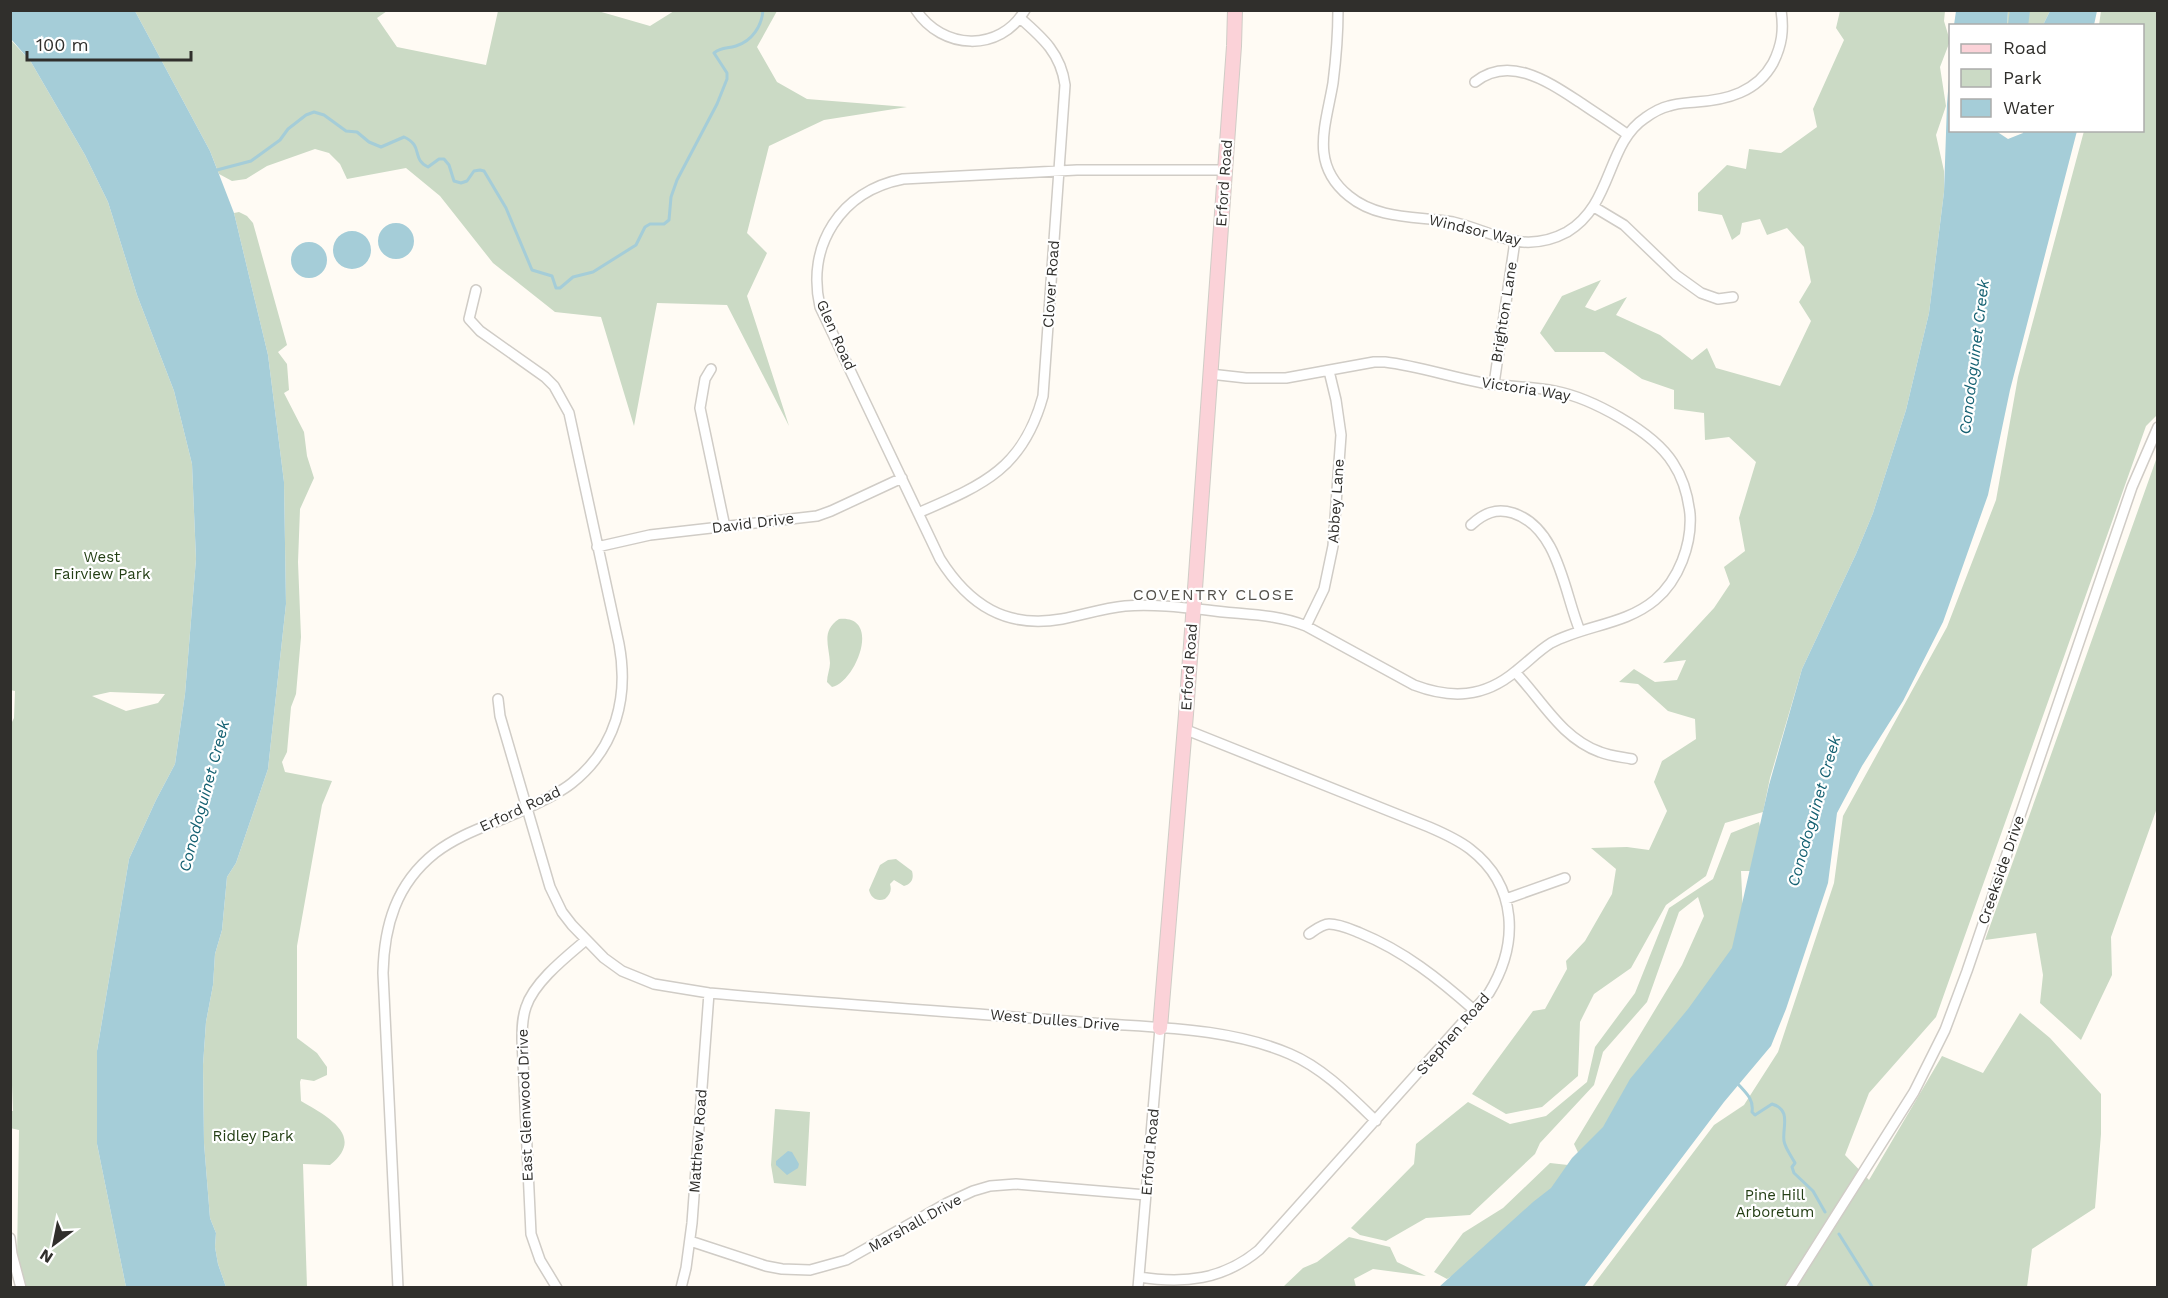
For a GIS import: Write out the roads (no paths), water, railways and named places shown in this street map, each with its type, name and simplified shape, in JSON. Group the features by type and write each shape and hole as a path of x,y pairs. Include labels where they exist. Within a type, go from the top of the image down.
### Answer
{"street":[{"path":"916,10 928,26 936,32 949,38 969,42 996,37 1013,26 1023,14"},
{"name":"Erford Road","path":"1138,1287 1194,608 1234,10"},
{"name":"Windsor Way","path":"1338,10 1337,50 1325,119 1323,146 1328,168 1338,186 1360,205 1371,210 1391,215 1468,225 1515,241 1538,241 1562,235 1583,219 1594,207 1628,135 1642,120 1668,106 1734,96 1756,83 1767,71 1779,49 1783,30 1781,10"},
{"name":"Clover Road","path":"918,513 970,490 1001,470 1022,446 1043,396 1065,86 1059,60 1023,14"},
{"path":"1475,82 1494,71 1510,70 1526,73 1551,84 1628,135"},
{"name":"Glen Road","path":"1194,608 1126,606 1047,621 1012,618 994,612 967,595 953,580 940,559 820,307 817,294 818,273 826,237 832,226 852,203 876,186 888,182 915,177 1059,171 1225,170"},
{"path":"1594,207 1624,225 1676,275 1701,293 1718,299 1733,297"},
{"name":"Brighton Lane","path":"1494,384 1515,241"},
{"name":"Erford Road","path":"398,1287 383,974 386,933 397,901 408,882 433,854 464,835 553,795 582,774 605,743 619,711 623,690 622,660 566,406 554,386 545,377 480,331 469,319 476,290"},
{"name":"Victoria Way","path":"1194,608 1262,614 1291,620 1406,681 1433,692 1458,695 1480,691 1498,684 1549,644 1580,631 1611,623 1636,612 1658,598 1674,576 1687,547 1690,519 1686,489 1666,453 1647,436 1614,415 1577,396 1543,389 1494,384 1385,362 1276,379 1210,374"},
{"path":"711,369 703,385 700,408 725,527"},
{"name":"Abbey Lane","path":"1306,626 1323,589 1333,546 1341,435 1329,371"},
{"name":"Creekside Drive","path":"1790,1287 1899,1118 1945,1030 2132,487 2157,427"},
{"name":"David Drive","path":"597,547 650,535 817,516 902,478"},
{"path":"1471,525 1482,515 1497,510 1517,514 1538,530 1554,555 1580,631"},
{"path":"1515,672 1559,725 1573,738 1599,752 1632,759"},
{"name":"West Dulles Drive","path":"498,699 500,716 554,897 562,912 586,940 604,958 622,971 663,986 709,993 1237,1036 1291,1054 1330,1079 1376,1121"},
{"name":"Stephen Road","path":"1139,1277 1170,1281 1195,1280 1210,1277 1250,1258 1284,1224 1489,993 1504,963 1510,926 1506,899 1495,875 1472,850 1459,841 1429,826 1184,729"},
{"path":"1506,899 1565,878"},
{"path":"1309,934 1326,924 1341,925 1364,934 1410,959 1443,982 1474,1010"},
{"name":"East Glenwood Drive","path":"558,1287 540,1260 531,1234 522,1020 536,988 586,940"},
{"name":"Matthew Road","path":"681,1287 690,1241 709,993"},
{"name":"Marshall Drive","path":"690,1241 766,1266 789,1270 810,1270 846,1260 952,1200 990,1186 1016,1184 1146,1195"},
{"path":"10,1238 14,1279 21,1287"}],"water":[{"path":"10,11 135,11 210,151 234,213 268,355 284,482 286,604 268,769 236,863 227,877 222,930 215,954 213,985 206,1022 203,1065 204,1143 210,1218 216,1233 215,1247 218,1264 226,1287 126,1287 97,1144 97,1051 129,859 175,764 185,694 196,559 192,464 174,391 137,295 108,202 85,155 31,62 11,39"},
{"path":"1956,11 2008,11 2007,24 1954,24"},
{"path":"2050,11 2097,11 2094,24 2044,24"},
{"path":"1949,79 1949,132 1998,132 2008,139 2023,132 2077,132 2010,390 1988,495 1943,622 1903,701 1862,766 1837,813 1828,883 1786,1009 1771,1046 1724,1102 1584,1287 1439,1287 1551,1188 1572,1158 1603,1127 1630,1079 1688,1009 1732,948 1769,785 1802,669 1873,513 1906,410 1929,313 1944,192"},
{"path":"396,223 409,228 414,241 409,254 396,259 383,254 378,241 383,228"},
{"path":"352,231 365,237 371,250 365,263 352,269 339,263 333,250 339,237"},
{"path":"309,242 322,247 327,260 322,273 309,278 296,273 291,260 296,247"},
{"path":"788,1151 792,1152 799,1164 798,1168 787,1175 776,1165 776,1161"}],"waterway":[{"path":"213,171 251,161 280,140 288,129 306,115 314,112 324,115 346,131 357,132 369,142 381,147 404,137 414,144 420,160 428,167 439,159 444,159 449,165 454,181 461,183 467,181 474,171 484,171 506,208 532,270 552,276 556,288 560,288 573,277 593,272 636,245 645,227 650,224 664,224 669,220 671,197 677,180 717,104 727,79 727,73 714,53 722,48 733,47 747,41 758,27 763,10"},
{"name":"Conodoguinet Creek","path":"2018,24 2020,10"},
{"path":"1737,1083 1749,1096 1752,1112 1755,1115 1772,1104 1782,1110 1785,1120 1784,1141 1795,1163 1792,1167 1794,1173 1813,1191 1825,1212"},
{"path":"1839,1234 1873,1288"}],"district":[{"name":"COVENTRY CLOSE","path":"1214,594"}],"park label":[{"name":"West Fairview Park","path":"102,566"},
{"name":"Ridley Park","path":"253,1136"},
{"name":"Pine Hill Arboretum","path":"1775,1204"}]}
